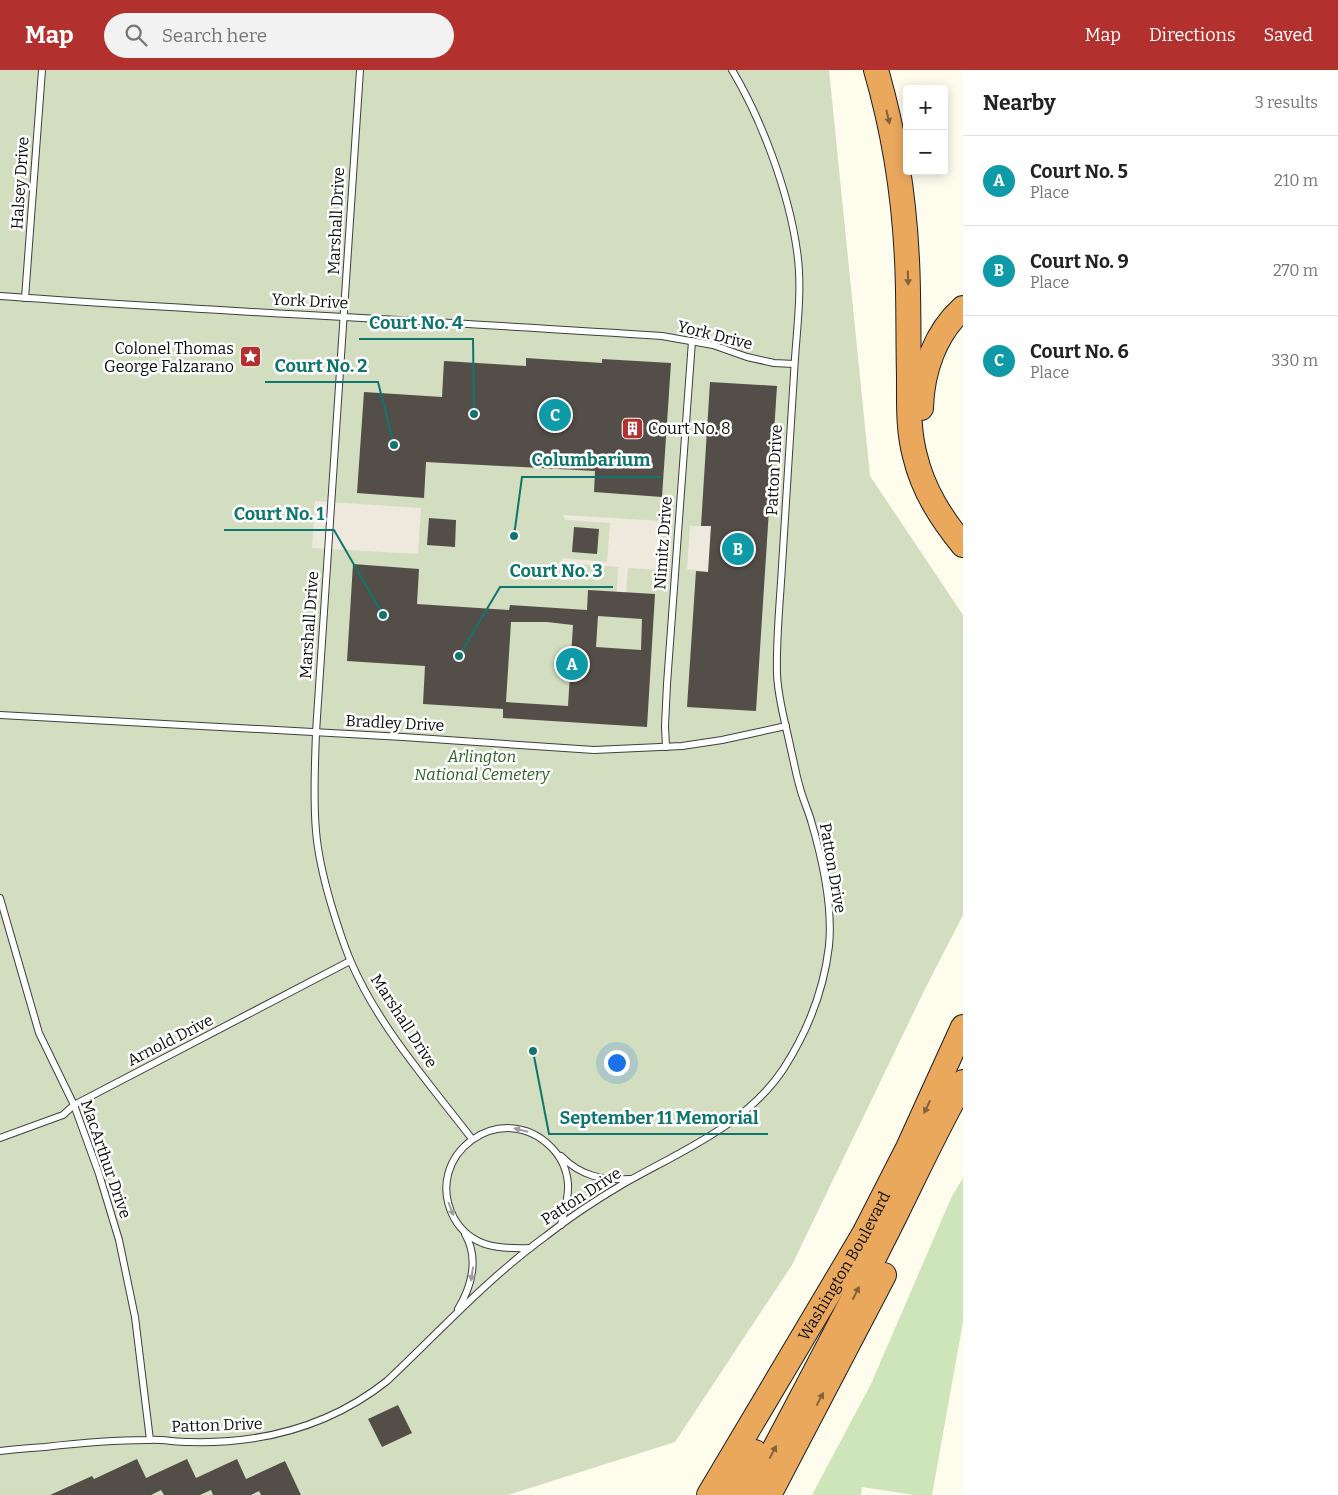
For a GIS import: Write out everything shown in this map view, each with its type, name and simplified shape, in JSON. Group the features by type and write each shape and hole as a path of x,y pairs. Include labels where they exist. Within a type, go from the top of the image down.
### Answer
{"highway":[{"path":"876,70 892,134 904,209 908,262 909,407 914,455 925,486 941,516 963,545"},
{"path":"909,407 915,373 931,332 944,313 963,295"},
{"path":"963,308 944,329 932,351 925,377 921,415 923,440 932,472 941,493 963,524"},
{"name":"Washington Boulevard","path":"709,1495 864,1234 908,1148 963,1026"},
{"path":"750,1495 909,1190 938,1126 963,1082"},
{"name":"Washington Boulevard","path":"774,1488 890,1262 948,1130 963,1091"},
{"path":"731,1495 834,1304 864,1234"}],"lane":[{"name":"Halsey Drive","path":"25,298 42,70"},
{"name":"Marshall Drive","path":"360,70 316,732 314,803 316,831 320,861 337,925 350,961 382,1019 421,1074 472,1139"},
{"name":"Patton Drive","path":"0,1451 73,1443 150,1440 189,1442 237,1441 300,1429 366,1398 387,1381 507,1266 530,1248 561,1225 633,1179 712,1134 752,1105 770,1087 784,1067 809,1020 824,976 829,944 829,916 819,853 812,822 800,788 777,679 799,284 797,251 787,203 768,145 742,86 732,70"},
{"name":"York Drive","path":"0,296 647,335 713,345 747,357 774,363 794,364"},
{"name":"Nimitz Drive","path":"666,747 667,684 692,341"},
{"name":"Bradley Drive","path":"0,715 316,732 594,750 666,747 722,740 786,726"},
{"name":"MacArthur Drive","path":"0,898 39,1033 74,1105 99,1174 119,1240 135,1317 150,1440"},
{"name":"Arnold Drive","path":"0,1138 63,1115 74,1105 350,961"},
{"path":"453,1318 465,1298 471,1280 473,1253 470,1242 451,1211 448,1202 447,1181 453,1162 464,1146 472,1139 498,1128 524,1130 537,1135 573,1167 595,1177 610,1180 633,1179"},
{"path":"555,1150 566,1171 568,1183 568,1195 561,1225"},
{"path":"462,1228 474,1239 488,1246 503,1249 530,1248"}],"green space":[{"name":"Arlington National Cemetery","path":"0,70 829,70 870,476 963,615 963,915 925,989 792,1265 675,1442 508,1495 0,1495"},
{"path":"963,1178 963,1322 932,1495 914,1495 862,1487 861,1495 812,1495 871,1384 952,1196"}],"shaded area":[{"path":"315,501 421,508 418,554 312,548"},
{"path":"563,515 663,521 660,570 628,568 625,608 616,608 618,567 560,563 562,558 607,562 610,523 565,520"},
{"path":"690,526 711,526 708,572 687,569"}],"building":[{"path":"526,358 602,363 602,359 671,363 662,497 594,492 595,471 426,462 424,498 357,493 364,392 442,397 444,361 526,366"},
{"path":"710,382 777,386 756,711 687,707 696,571 708,572 711,526 701,526"},
{"path":"429,518 456,520 455,547 427,545"},
{"path":"574,527 599,529 597,554 572,552"},
{"path":"353,564 419,569 417,604 509,610 510,605 587,610 588,590 655,594 647,727 503,718 503,709 423,704 425,666 347,661","holes":["598,616 642,619 641,650 596,647","511,622 547,622 573,625 568,706 506,702"]},
{"path":"398,1405 412,1433 382,1447 368,1419"},
{"path":"137,1459 146,1478 187,1459 196,1478 237,1459 246,1479 285,1461 301,1495 261,1495 259,1491 251,1495 213,1495 211,1490 200,1495 164,1495 161,1490 151,1495 50,1495 92,1476 94,1479"}],"place":[{"name":"Colonel Thomas George Falzarano","path":"250,357"},
{"name":"Court No. 4","path":"474,414"},
{"name":"Court No. 6","path":"555,415"},
{"name":"Court No. 8","path":"632,428"},
{"name":"Court No. 2","path":"394,445"},
{"name":"Columbarium","path":"514,536"},
{"name":"Court No. 9","path":"738,549"},
{"name":"Court No. 1","path":"383,615"},
{"name":"Court No. 3","path":"459,656"},
{"name":"Court No. 5","path":"572,664"},
{"name":"September 11 Memorial","path":"533,1051"}]}
